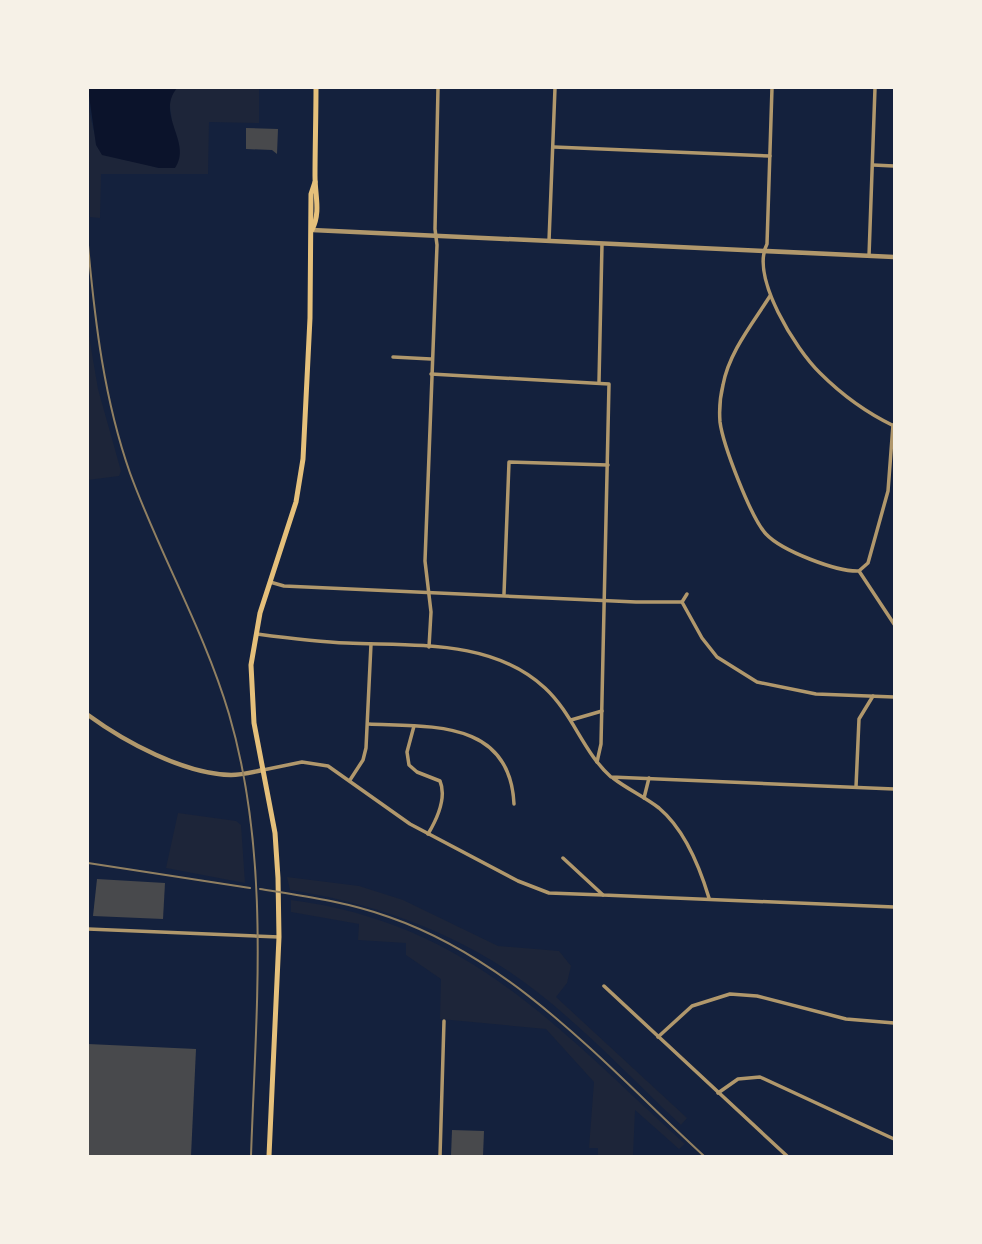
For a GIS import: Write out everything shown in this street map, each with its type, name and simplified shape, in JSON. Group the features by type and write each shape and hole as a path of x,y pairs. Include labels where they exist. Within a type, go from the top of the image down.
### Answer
{"main road":[{"path":"269,1157 279,937 278,878 275,834 251,696 255,634 296,502 303,458 312,230 317,220 316,88"}],"street":[{"path":"429,647 431,612 425,561 438,88"},
{"path":"549,241 555,88"},
{"path":"770,296 726,369 720,407 724,440 755,518 767,535 810,558 850,571 859,571 868,563 888,491 894,426 855,402 817,371 770,296 764,275 764,251 767,244 772,88"},
{"path":"869,256 876,88"},
{"path":"554,147 770,156"},
{"path":"873,165 894,166"},
{"path":"312,230 894,257"},
{"path":"599,382 602,244"},
{"path":"393,358 431,359"},
{"path":"431,374 607,382 611,390 602,711 597,763"},
{"path":"504,595 509,462 608,465"},
{"path":"859,571 894,624"},
{"path":"270,582 284,586 682,602"},
{"path":"682,602 687,594"},
{"path":"682,602 702,638 727,665 743,676 769,686 816,694 894,697"},
{"path":"255,634 458,649 509,662 544,687 571,720 597,763 611,777 661,810 676,829 701,872 709,898"},
{"path":"350,780 363,761 368,724 371,644"},
{"path":"856,787 859,719 873,696"},
{"path":"571,720 602,711"},
{"path":"88,715 129,741 201,769 229,775 314,763 328,766 428,834 531,886 563,895 709,898 894,907"},
{"path":"368,724 461,731 488,746 498,757 511,783 514,804"},
{"path":"414,726 407,751 409,765 417,772 440,781 443,788 441,804 428,834"},
{"path":"611,777 894,789"},
{"path":"644,798 649,778"},
{"path":"563,858 603,895"},
{"path":"88,929 279,937"},
{"path":"604,986 787,1157"},
{"path":"658,1037 692,1006 711,997 730,994 757,996 846,1018 894,1023"},
{"path":"440,1157 444,1021"},
{"path":"718,1093 738,1079 760,1077 894,1139"}],"shaded area":[{"path":"88,88 177,88 171,98 170,108 180,149 175,168 159,168 102,155 96,145"},
{"path":"177,88 259,88 259,123 209,122 208,174 101,174 100,218 90,217 88,103 96,138 107,154 159,168 171,135 170,101"},
{"path":"88,330 98,389 121,471 119,476 88,480"},
{"path":"178,813 236,821 241,825 245,883 166,868"},
{"path":"287,877 359,886 403,900 498,946 559,951 571,966 567,983 556,997 687,1118 681,1125 566,1016 491,960 443,935 394,915 343,900 290,890"},
{"path":"291,900 354,912 410,932 461,957 508,988 552,1023 685,1144 679,1149 635,1110 633,1156 598,1156 598,1148 589,1148 594,1082 546,1029 440,1019 441,979 406,955 406,943 358,940 359,924 291,912"}],"building":[{"path":"246,128 278,129 277,154 272,150 246,149"},
{"path":"97,879 165,883 163,919 93,916"},
{"path":"88,1044 196,1049 191,1156 88,1156"},
{"path":"452,1130 484,1131 483,1156 451,1156"}],"railway":[{"path":"88,245 102,360 121,445 142,503 219,683 242,768 251,823 258,934 251,1156"},
{"path":"88,863 250,888"},
{"path":"260,889 325,900 389,917 435,936 478,961 558,1020 704,1156"}]}
